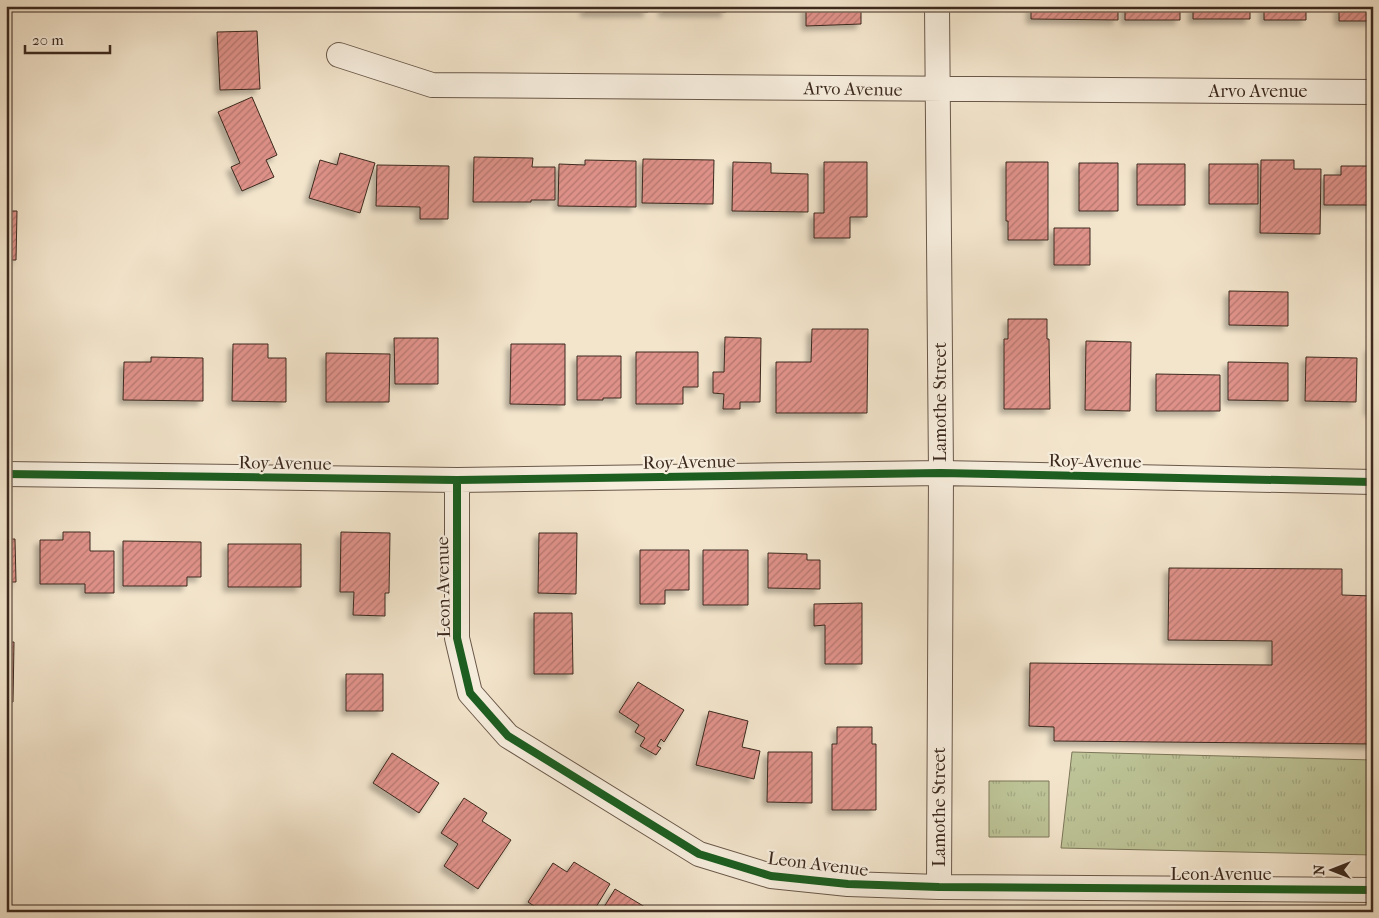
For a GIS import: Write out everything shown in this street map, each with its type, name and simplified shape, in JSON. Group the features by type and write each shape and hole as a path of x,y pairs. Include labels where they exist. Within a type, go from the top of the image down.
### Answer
{"street":[{"name":"Lamothe Street","path":"937,6 941,473 939,887"},
{"name":"Arvo Avenue","path":"338,55 432,85 1373,92"},
{"name":"Roy Avenue","path":"6,474 458,480 941,473 1373,482"},
{"name":"Leon Avenue","path":"458,480 458,638 470,693 508,736 699,854 772,876 848,884 939,887 1373,890"}],"green space":[{"path":"1072,752 1373,760 1373,855 1061,848"},
{"path":"989,781 1049,781 1049,837 989,837"}],"building":[{"path":"585,6 648,6 648,12 585,12"},
{"path":"663,6 726,6 726,12 663,12"},
{"path":"806,6 861,6 861,24 806,26"},
{"path":"1031,6 1118,6 1118,20 1031,19"},
{"path":"1125,6 1180,6 1180,20 1125,20"},
{"path":"1193,6 1250,6 1250,19 1193,19"},
{"path":"1264,6 1306,6 1306,20 1264,20"},
{"path":"1339,6 1373,6 1373,21 1339,21"},
{"path":"257,31 260,89 220,90 217,32"},
{"path":"252,97 277,155 266,160 274,177 242,191 231,167 240,163 218,112"},
{"path":"340,153 375,163 360,213 309,198 320,160 337,165"},
{"path":"474,157 533,158 532,167 555,167 555,200 473,202"},
{"path":"643,159 714,160 713,204 642,203"},
{"path":"585,160 636,161 636,207 558,206 559,164 585,165"},
{"path":"1261,160 1294,160 1294,169 1321,169 1320,234 1260,233"},
{"path":"733,162 771,163 771,173 808,174 808,212 732,211"},
{"path":"824,162 867,162 867,217 850,217 850,238 814,238 814,213 824,213"},
{"path":"1006,162 1048,162 1048,240 1008,240 1008,221 1006,221"},
{"path":"1079,163 1118,163 1118,211 1079,211"},
{"path":"1137,164 1185,164 1185,205 1137,205"},
{"path":"1209,164 1258,164 1258,204 1209,204"},
{"path":"377,165 449,166 448,219 420,219 420,207 376,206"},
{"path":"1341,166 1373,166 1373,205 1324,205 1324,175 1341,175"},
{"path":"6,211 17,211 16,260 6,260"},
{"path":"1054,228 1090,228 1090,265 1054,265"},
{"path":"1229,291 1288,292 1288,326 1229,325"},
{"path":"1008,319 1047,319 1050,409 1004,409 1004,339 1008,339"},
{"path":"812,329 868,329 867,413 776,413 776,362 811,362"},
{"path":"725,337 761,338 760,402 740,402 740,409 723,409 724,394 713,393 713,372 724,372"},
{"path":"394,338 438,338 438,384 395,384"},
{"path":"1086,341 1131,342 1130,411 1085,410"},
{"path":"233,344 268,344 268,358 286,358 286,402 232,401"},
{"path":"511,344 565,344 565,405 510,404"},
{"path":"1370,347 1373,347 1373,411 1369,411"},
{"path":"636,352 698,352 698,387 683,387 683,404 636,404"},
{"path":"326,353 390,354 389,402 326,402"},
{"path":"577,356 621,356 621,398 577,400"},
{"path":"151,357 203,358 203,401 123,400 124,362 151,362"},
{"path":"1306,357 1357,358 1356,402 1305,401"},
{"path":"1228,362 1288,363 1288,401 1228,400"},
{"path":"1156,374 1220,375 1220,411 1156,411"},
{"path":"63,532 90,532 90,551 114,551 114,593 85,593 85,584 40,584 40,540 63,540"},
{"path":"341,532 390,533 389,593 385,593 385,616 353,615 354,592 340,592"},
{"path":"539,533 577,533 576,594 538,593"},
{"path":"6,539 15,539 16,582 6,582"},
{"path":"123,541 201,542 201,577 187,577 187,586 123,586"},
{"path":"228,544 301,544 301,587 228,587"},
{"path":"640,550 689,550 689,590 665,590 665,604 640,604"},
{"path":"703,550 748,550 748,605 703,605"},
{"path":"768,553 807,554 807,560 820,560 820,589 768,588"},
{"path":"1169,568 1342,569 1342,595 1373,596 1373,744 1054,741 1054,727 1029,726 1030,663 1272,665 1272,641 1168,640"},
{"path":"862,603 862,664 825,664 825,625 814,626 814,604"},
{"path":"534,613 572,613 573,674 534,674"},
{"path":"6,642 14,642 13,702 6,702"},
{"path":"346,674 383,674 383,711 346,711"},
{"path":"638,682 684,710 664,742 661,739 657,746 661,748 656,755 640,746 645,738 635,732 639,725 619,712"},
{"path":"709,711 748,721 742,747 760,751 754,779 696,765"},
{"path":"837,727 872,727 872,744 876,744 876,810 832,810 832,744 837,744"},
{"path":"768,752 812,752 812,803 767,802"},
{"path":"392,753 439,783 419,813 373,783"},
{"path":"464,798 487,813 482,821 511,840 478,889 444,866 458,844 441,833"},
{"path":"574,862 610,884 593,912 543,912 528,902 553,863 567,872"},
{"path":"615,889 650,910 648,912 601,912"}],"cycle path":[{"path":"6,474 457,480 941,473 1373,482"},
{"path":"457,480 457,638 470,693 508,736 699,854 771,876 848,884 939,887 1373,890"}]}
